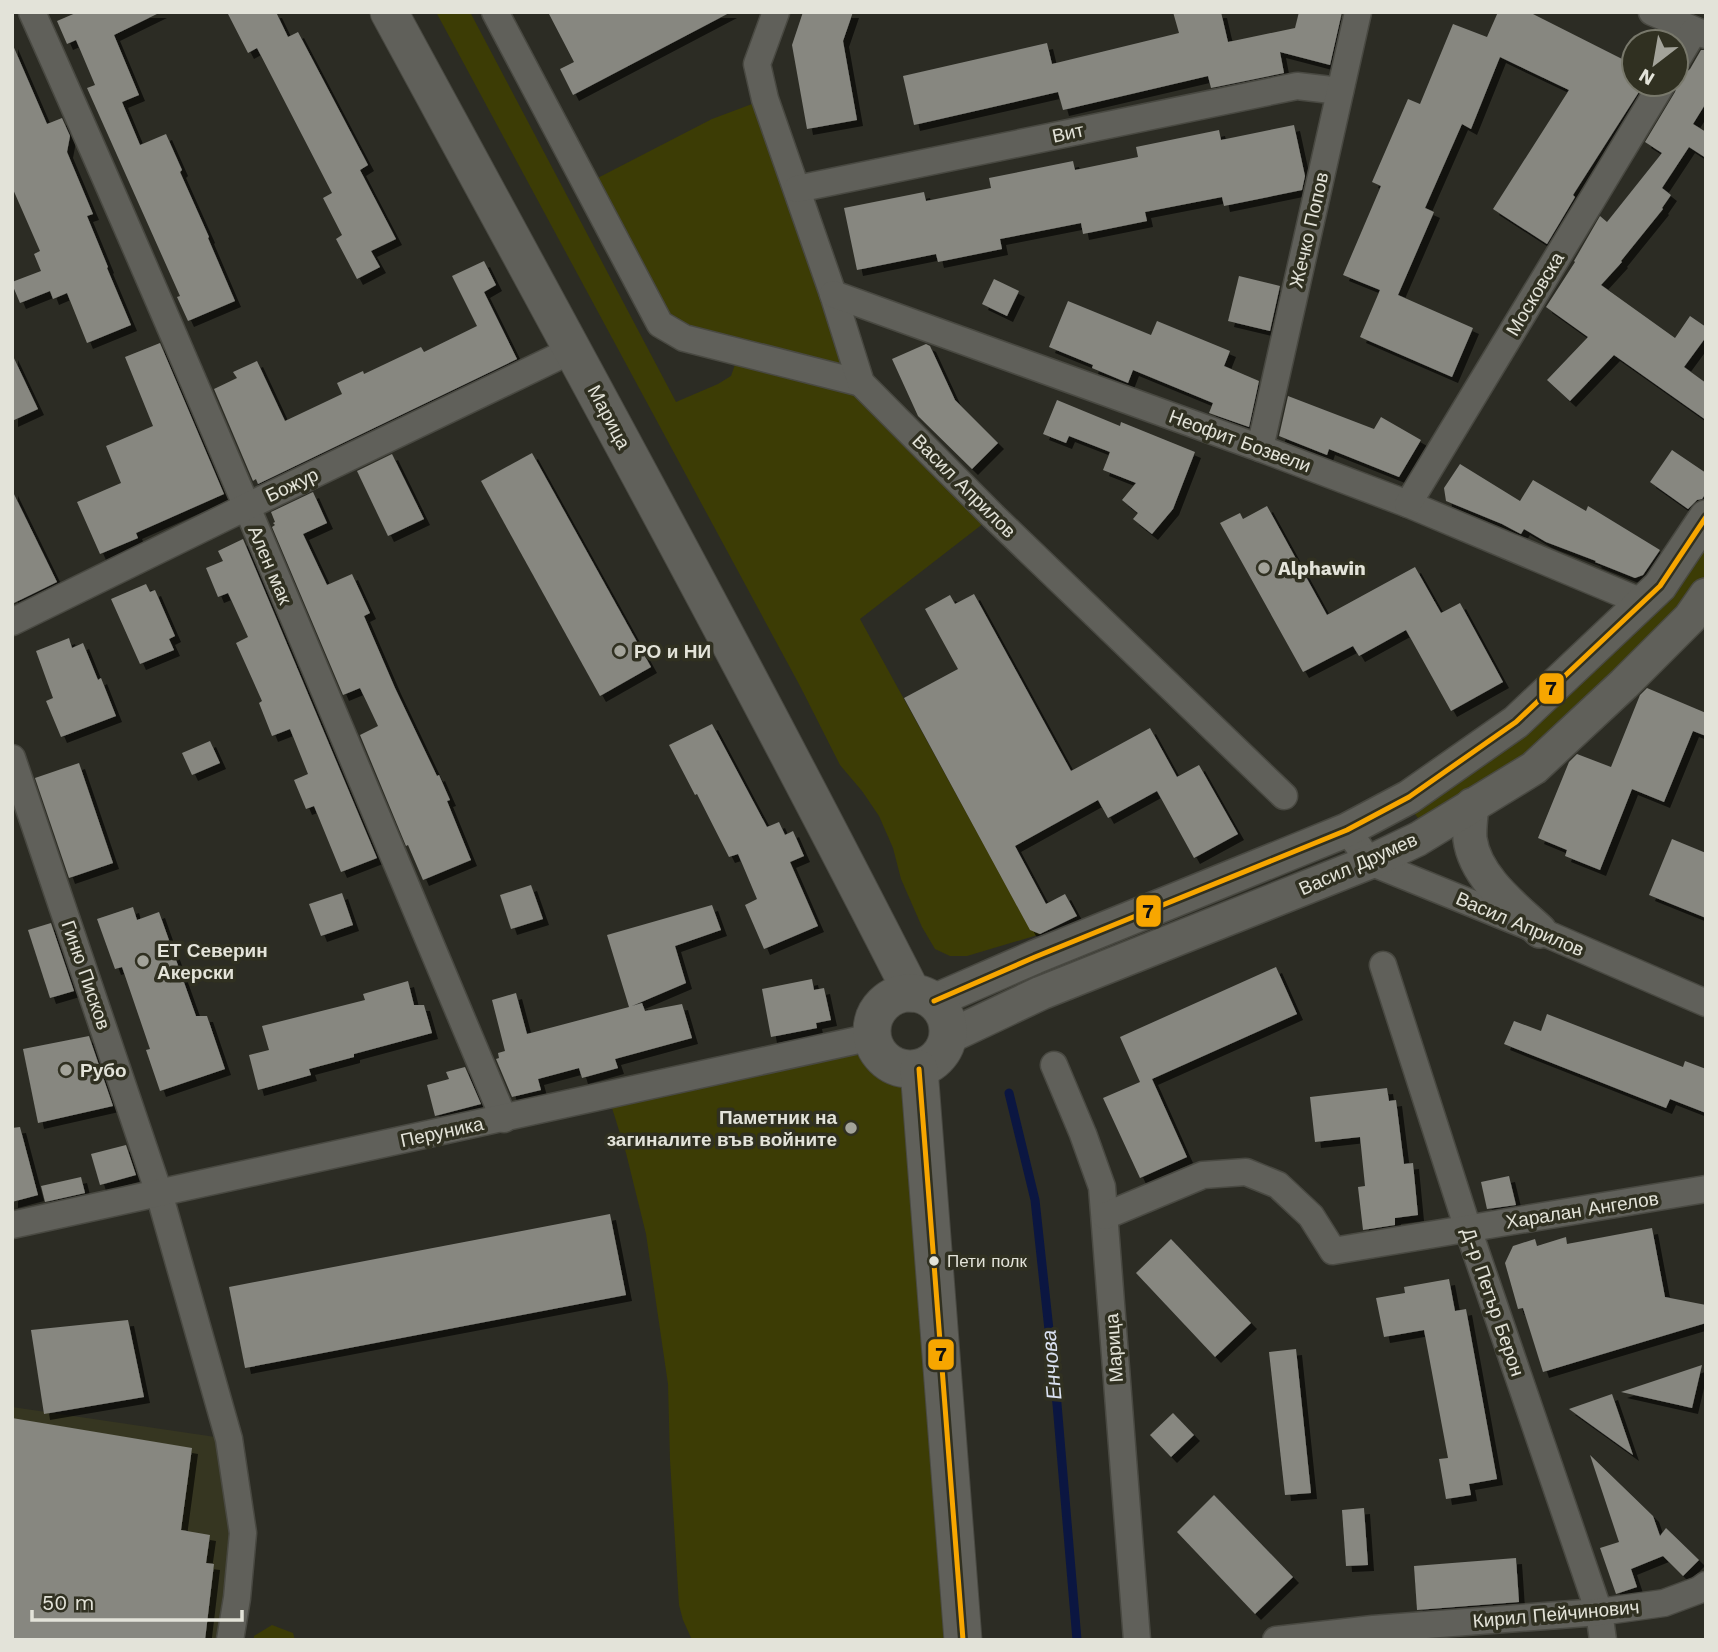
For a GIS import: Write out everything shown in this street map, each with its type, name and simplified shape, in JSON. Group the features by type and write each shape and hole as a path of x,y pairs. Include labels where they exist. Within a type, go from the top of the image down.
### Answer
{"main road":[{"name":"Марица","path":"389,12 826,824 912,998"},
{"path":"912,998 941,1009 946,1018 948,1037 945,1048 929,1065 919,1069 898,1068 881,1056 875,1047 872,1037 874,1016 880,1006 912,998"},
{"path":"919,1069 963,1640"}],"street":[{"name":"Ален мак","path":"32,12 246,507 504,1119"},
{"path":"495,12 660,324 684,338 861,383"},
{"name":"Васил Априлов","path":"776,12 757,64 765,99 861,383 1003,526 1284,796"},
{"name":"Жечко Попов","path":"1260,448 1358,12"},
{"path":"1662,14 1700,33"},
{"name":"Вит","path":"797,189 1297,86 1340,91"},
{"name":"Московска","path":"1408,504 1654,98"},
{"name":"Неофит Бозвели","path":"833,294 1408,504 1642,602"},
{"name":"Божур","path":"12,622 572,350"},
{"name":"Васил Друмев","path":"912,998 1035,957 1347,830 1409,796 1516,722 1660,586 1706,517"},
{"name":"Васил Друмев","path":"948,1037 1041,993 1370,862 1418,839 1534,768 1701,613"},
{"name":"Гиню Писков","path":"12,758 159,1193 229,1439 243,1533 230,1640"},
{"path":"1472,805 1470,840 1480,867 1496,891 1540,932"},
{"path":"1347,830 1370,862"},
{"name":"Васил Априлов","path":"1370,862 1706,1003"},
{"name":"Д-р Петър Берон","path":"1383,965 1468,1229 1599,1612 1603,1640"},
{"name":"Перуника","path":"12,1225 872,1037"},
{"name":"Марица","path":"1054,1065 1102,1186 1137,1640"},
{"name":"Харалан Ангелов","path":"1105,1216 1203,1175 1246,1172 1278,1185 1311,1216 1333,1251 1706,1189"},
{"name":"Кирил Пейчинович","path":"1276,1640 1373,1629 1599,1612 1664,1603 1706,1585"}],"shaded area":[{"path":"436,12 470,12 676,402 731,376 739,353 684,338 586,184 712,119 765,99 861,383 993,516 860,619 1030,929 1041,934 967,956 950,956 935,949 901,879 893,848 879,816 840,765 800,686"},
{"path":"1706,517 1706,595 1534,768 1430,816 1418,818 1414,813 1516,722"},
{"path":"872,1037 889,1063 919,1069 963,1640 692,1640 679,1605 668,1384 646,1234 608,1095"},
{"path":"12,1407 229,1439 243,1533 230,1640 12,1640"},
{"path":"272,1625 293,1633 295,1640 254,1640 254,1636"}],"building":[{"path":"78,12 161,12 114,35 139,95 122,102 140,145 166,134 235,301 188,321 177,297 180,296 87,88 95,85 76,40 67,44 57,21"},
{"path":"227,12 276,12 288,37 298,32 368,165 360,170 396,239 371,251 380,267 357,279 336,239 342,235 323,198 332,193 257,48 248,53"},
{"path":"548,12 731,12 573,95 560,69 574,62"},
{"path":"803,12 853,12 843,41 857,120 807,129 792,45"},
{"path":"1173,12 1221,12 1228,42 1295,28 1299,12 1342,12 1330,65 1280,52 1284,73 1211,88 1208,76 1063,110 1058,92 914,125 903,76 1047,43 1052,64 1179,33"},
{"path":"1498,12 1529,12 1620,58 1620,98 1635,98 1573,195 1575,197 1547,244 1493,209 1569,90 1500,57 1471,129 1462,124 1425,208 1434,212 1398,295 1473,328 1452,377 1360,337 1380,290 1343,275 1381,186 1372,182 1408,99 1420,104 1453,24 1487,37"},
{"path":"12,43 47,124 62,118 70,136 67,152 93,214 87,216 131,325 87,343 67,293 53,299 50,291 20,303 12,284 41,271 34,254 40,251 12,187"},
{"path":"1701,50 1706,50 1706,103 1693,124 1706,132 1706,158 1689,147 1662,188 1671,195 1663,209 1601,285 1675,338 1690,316 1706,327 1706,337 1684,367 1706,383 1706,420 1614,355 1570,401 1547,380 1588,337 1546,307 1600,216 1607,222 1662,153 1645,142 1671,98 1690,98 1690,69"},
{"path":"1294,125 1305,176 1302,190 1224,206 1222,197 1145,212 1147,221 1083,234 1081,223 1000,239 1002,249 938,262 936,254 857,270 844,208 924,192 926,201 991,188 989,178 1073,161 1075,170 1138,157 1136,147 1219,130 1221,140"},
{"path":"484,261 496,285 484,292 517,359 258,484 256,479 253,481 214,389 237,378 233,372 257,361 285,421 342,394 337,383 363,371 364,374 421,347 424,352 477,326 452,276"},
{"path":"1239,276 1280,286 1270,331 1228,321"},
{"path":"994,279 1019,291 1007,316 982,304"},
{"path":"1068,301 1151,335 1157,321 1230,351 1224,366 1259,381 1249,427 1209,413 1213,403 1133,370 1128,383 1049,347"},
{"path":"160,343 224,494 136,533 138,538 100,554 77,502 121,483 106,446 153,426 125,357"},
{"path":"926,344 930,346 955,400 998,443 972,469 918,416 892,359"},
{"path":"12,354 38,409 12,421"},
{"path":"1288,396 1374,429 1381,417 1421,440 1399,477 1329,449 1327,455 1279,436"},
{"path":"1057,400 1120,426 1121,422 1195,452 1173,509 1152,534 1133,519 1138,513 1122,500 1136,483 1103,470 1110,452 1069,436 1066,443 1043,434"},
{"path":"1672,450 1706,473 1706,493 1688,509 1650,482"},
{"path":"532,453 651,667 600,696 481,481"},
{"path":"392,454 424,519 388,536 357,471"},
{"path":"1460,464 1520,501 1533,480 1586,511 1588,506 1660,550 1643,575 1635,578 1546,542 1524,529 1521,534 1446,501 1444,488"},
{"path":"12,490 57,582 12,604"},
{"path":"313,492 327,523 303,534 327,585 352,574 370,613 364,616 395,688 450,800 447,801 471,860 423,880 360,735 378,726 360,688 343,695 272,527 275,522 271,512"},
{"path":"1267,506 1327,615 1415,567 1441,613 1460,603 1503,682 1451,711 1406,630 1359,656 1353,646 1303,672 1220,523 1240,513 1243,519"},
{"path":"243,539 377,858 341,872 314,806 306,809 294,780 308,774 290,729 272,736 259,703 262,701 236,643 248,637 228,593 218,597 206,568 223,561 218,551"},
{"path":"146,584 150,592 155,590 175,636 169,639 174,650 140,664 111,599"},
{"path":"974,594 1071,771 1150,728 1177,777 1199,765 1238,834 1194,858 1157,791 1108,818 1098,800 1015,846 1046,904 1065,894 1077,916 1040,934 1030,930 904,698 958,669 925,609 950,595 955,604"},
{"path":"69,638 72,648 83,643 116,716 61,737 46,701 53,698 36,651"},
{"path":"1647,688 1706,713 1706,736 1693,731 1664,802 1632,789 1600,870 1565,856 1567,850 1538,838 1569,762 1577,754 1611,767 1640,695"},
{"path":"712,724 767,827 779,822 785,835 793,831 804,856 790,862 818,926 764,949 745,905 757,899 738,854 729,857 669,745"},
{"path":"210,741 220,763 192,775 182,753"},
{"path":"79,763 113,863 69,878 35,778"},
{"path":"1672,839 1706,853 1706,918 1649,895"},
{"path":"531,885 543,919 511,929 500,895"},
{"path":"342,893 353,925 321,936 309,904"},
{"path":"712,905 721,930 675,946 686,983 632,1006 642,1003 645,1011 682,1004 692,1038 615,1059 618,1068 582,1078 579,1068 538,1079 541,1090 512,1097 496,1059 499,1058 498,1053 505,1051 492,1000 516,993 527,1034 629,1007 607,935"},
{"path":"133,907 137,920 159,912 196,1016 207,1016 225,1069 160,1091 146,1050 150,1049 122,967 115,969 97,919"},
{"path":"51,923 74,991 50,998 28,930"},
{"path":"1276,967 1297,1014 1152,1079 1187,1157 1140,1178 1103,1098 1140,1082 1120,1037"},
{"path":"812,979 814,990 824,988 831,1020 816,1023 817,1028 771,1037 762,989"},
{"path":"408,981 414,1005 424,1005 432,1033 354,1054 354,1057 309,1069 311,1075 258,1090 249,1055 269,1050 262,1026 365,1000 363,994"},
{"path":"1547,1014 1683,1067 1685,1061 1706,1069 1706,1113 1670,1099 1666,1108 1504,1044 1514,1021 1541,1031"},
{"name":"Рубо","path":"89,1036 113,1106 38,1123 23,1049"},
{"path":"465,1067 481,1104 435,1116 427,1085 449,1079 446,1072"},
{"path":"1387,1088 1389,1101 1396,1100 1404,1164 1413,1163 1418,1215 1395,1218 1395,1225 1363,1230 1358,1187 1365,1186 1360,1137 1315,1142 1310,1097"},
{"path":"20,1127 38,1195 12,1202 12,1128"},
{"path":"126,1145 136,1175 100,1185 91,1154"},
{"path":"1509,1176 1516,1205 1487,1209 1481,1182"},
{"path":"81,1177 85,1193 45,1202 41,1186"},
{"path":"610,1214 626,1295 245,1368 229,1287"},
{"path":"1652,1228 1665,1297 1706,1305 1706,1323 1543,1372 1523,1308 1518,1309 1505,1263 1513,1246 1535,1239 1537,1246 1566,1237 1567,1244"},
{"path":"1171,1239 1251,1323 1215,1357 1136,1273"},
{"path":"1449,1279 1455,1311 1466,1309 1497,1479 1469,1484 1471,1495 1446,1499 1439,1459 1448,1458 1424,1330 1384,1337 1376,1298 1405,1293 1404,1287"},
{"path":"128,1320 144,1397 44,1414 31,1330"},
{"path":"1296,1349 1311,1493 1285,1495 1269,1352"},
{"path":"1702,1365 1692,1408 1621,1392"},
{"path":"1612,1394 1633,1455 1569,1409"},
{"path":"1173,1413 1194,1435 1171,1457 1150,1435"},
{"path":"12,1418 192,1448 181,1530 210,1535 206,1563 214,1564 205,1640 12,1640"},
{"path":"1590,1455 1653,1516 1660,1536 1666,1528 1699,1560 1683,1576 1663,1556 1631,1569 1637,1587 1616,1594 1600,1548 1619,1542"},
{"path":"1214,1495 1293,1577 1255,1614 1177,1532"},
{"path":"1364,1508 1368,1565 1346,1566 1342,1510"},
{"path":"1516,1558 1519,1602 1417,1610 1414,1566"}],"waterway":[{"name":"Енчова","path":"1009,1093 1035,1200 1057,1404 1077,1640"}],"transit line":[{"name":"7","path":"934,1001 1347,830 1409,797 1516,722 1660,586 1706,517"},
{"name":"7","path":"919,1069 963,1640"}],"place":[{"name":"Alphawin","path":"1264,568"},
{"name":"РО и НИ","path":"620,651"},
{"name":"ЕТ Северин Акерски","path":"143,961"},
{"name":"Рубо","path":"66,1070"},
{"name":"Паметник на загиналите във войните","path":"851,1128"},
{"name":"Пети полк","path":"934,1261"}]}
